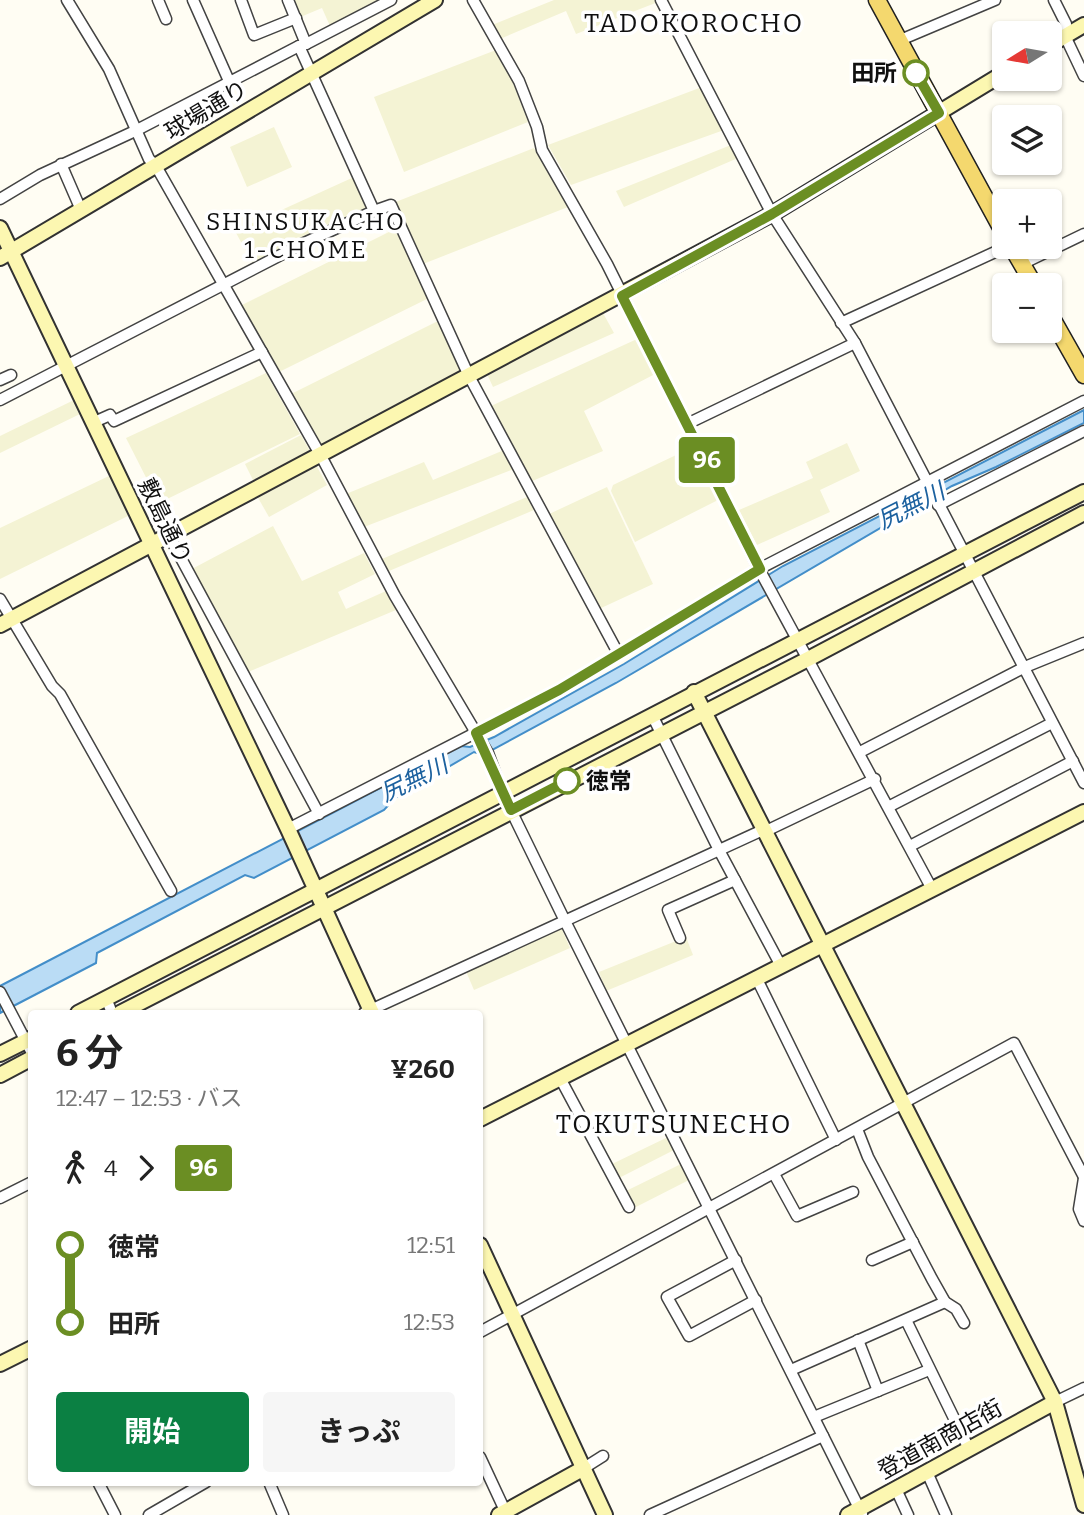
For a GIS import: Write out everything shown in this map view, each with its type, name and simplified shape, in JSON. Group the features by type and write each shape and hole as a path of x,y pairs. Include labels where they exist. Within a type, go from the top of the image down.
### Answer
{"main road":[{"path":"877,0 992,211"},
{"path":"1019,259 1027,273"},
{"path":"1062,336 1084,375"}],"street":[{"path":"67,0 108,69 135,131 222,287 262,352 396,596 488,753 503,794 791,1370 856,1513"},
{"path":"158,0 166,19"},
{"path":"193,0 229,81"},
{"path":"241,0 254,34 296,18"},
{"path":"288,0 296,18 310,74 374,211"},
{"path":"0,199 61,164 135,131 391,0"},
{"name":"球場通り","path":"6,255 435,0"},
{"path":"473,0 519,81 537,127 542,150 607,264 761,571 890,806 932,889"},
{"path":"661,0 772,214 855,343 1084,783"},
{"path":"898,41 995,0"},
{"path":"1054,0 1066,24 1065,36 1084,76"},
{"path":"1062,38 1084,25"},
{"path":"6,622 772,214 992,80"},
{"path":"61,164 81,210"},
{"path":"0,400 374,211 391,205 469,376 618,653"},
{"name":"敷島通り","path":"0,228 6,255 65,367 316,892"},
{"path":"1022,264 1084,234"},
{"path":"841,323 992,253"},
{"path":"689,424 855,343"},
{"path":"92,423 110,415 114,421 262,352"},
{"path":"0,380 11,375"},
{"path":"289,831 477,736 761,571 1084,401"},
{"path":"937,503 1084,431"},
{"path":"84,1010 1084,492"},
{"path":"126,1010 810,658 1084,513"},
{"path":"169,536 319,814"},
{"path":"0,598 6,622 52,686 61,694 171,891"},
{"path":"860,752 1025,667 1084,643"},
{"path":"694,692 1055,1402 1084,1505"},
{"path":"652,715 720,852 781,965"},
{"path":"890,806 1052,723"},
{"path":"911,846 1073,761"},
{"path":"373,1010 875,779"},
{"path":"483,1117 1084,812"},
{"path":"680,938 668,910 735,880"},
{"path":"316,892 368,1010"},
{"path":"756,977 836,1140"},
{"path":"0,992 28,1042"},
{"path":"106,999 111,1010"},
{"path":"483,1329 1014,1043 1084,1177 1079,1209 1084,1221"},
{"path":"0,1054 28,1044"},
{"path":"0,1075 28,1060"},
{"path":"560,1078 629,1208"},
{"path":"857,1129 868,1157 945,1302 956,1309 964,1323"},
{"path":"774,1174 797,1216 853,1192"},
{"path":"0,1198 28,1184"},
{"path":"872,1260 913,1242"},
{"path":"483,1252 605,1515"},
{"path":"736,1260 667,1297 689,1336 756,1300"},
{"path":"791,1370 945,1302"},
{"path":"906,1320 969,1449"},
{"path":"858,1340 878,1391"},
{"path":"0,1364 28,1352"},
{"path":"814,1417 929,1370"},
{"path":"1055,1402 1084,1388"},
{"name":"登道南商店街","path":"856,1513 1055,1402"},
{"path":"650,1515 823,1436"},
{"path":"483,1464 504,1514 603,1456"},
{"path":"927,1472 946,1515"},
{"path":"100,1486 115,1515"},
{"path":"149,1515 199,1486"},
{"path":"271,1486 283,1515"},
{"path":"896,1489 908,1515"}],"green space":[{"path":"290,0 384,0 330,26 322,8 298,18"},
{"path":"554,0 658,2 576,34 566,11 500,39 492,25"},
{"path":"496,50 508,70 528,122 404,172 374,97"},
{"path":"702,87 724,130 571,185 548,145"},
{"path":"274,127 292,167 247,187 230,147"},
{"path":"731,145 738,158 624,207 616,191"},
{"path":"534,148 568,207 423,264 393,203"},
{"path":"354,177 369,207 253,264 235,231"},
{"path":"397,228 431,297 279,372 240,306"},
{"path":"603,313 614,333 493,387 487,374"},
{"path":"440,320 465,370 324,446 319,445 291,394"},
{"path":"637,339 655,374 584,411 603,451 530,482 491,406"},
{"path":"266,373 300,434 159,503 126,438"},
{"path":"74,400 80,414 0,453 0,436"},
{"path":"301,435 311,453 254,482 245,464"},
{"path":"847,443 860,471 820,490 830,512 757,545 739,510 813,478 806,462"},
{"path":"693,447 718,500 635,542 611,491 613,485"},
{"path":"504,450 514,469 364,527 346,494 424,462 433,480"},
{"path":"316,465 327,485 269,517 257,496"},
{"path":"111,475 130,515 0,579 0,528"},
{"path":"607,487 653,584 599,609 547,515"},
{"path":"527,497 534,510 389,571 382,559"},
{"path":"273,526 302,581 364,553 375,574 338,592 346,609 386,591 396,610 248,672 190,570"},
{"path":"561,927 570,948 474,990 465,969"},
{"path":"686,937 693,955 606,991 599,972"},
{"path":"668,1137 674,1150 619,1178 612,1164"},
{"path":"681,1164 689,1180 634,1208 626,1191"}],"water":[{"name":"尻無川","path":"1084,410 1084,423 952,486 616,683 483,755 474,752 395,798 384,810 254,878 245,875 97,953 96,963 0,1013 0,986 461,746 470,747 494,737 624,664 783,566"}],"bus line":[{"name":"96","path":"567,781 511,810 488,753 476,733 559,690 628,646 760,569 675,396 622,296 772,214 939,113 916,73"}],"place":[{"name":"田所","path":"916,73"},
{"name":"徳常","path":"567,781"}],"district":[{"name":"TADOKOROCHO","path":"694,23"},
{"name":"SHINSUKACHO 1-CHOME","path":"306,236"},
{"name":"TOKUTSUNECHO","path":"674,1124"}]}
